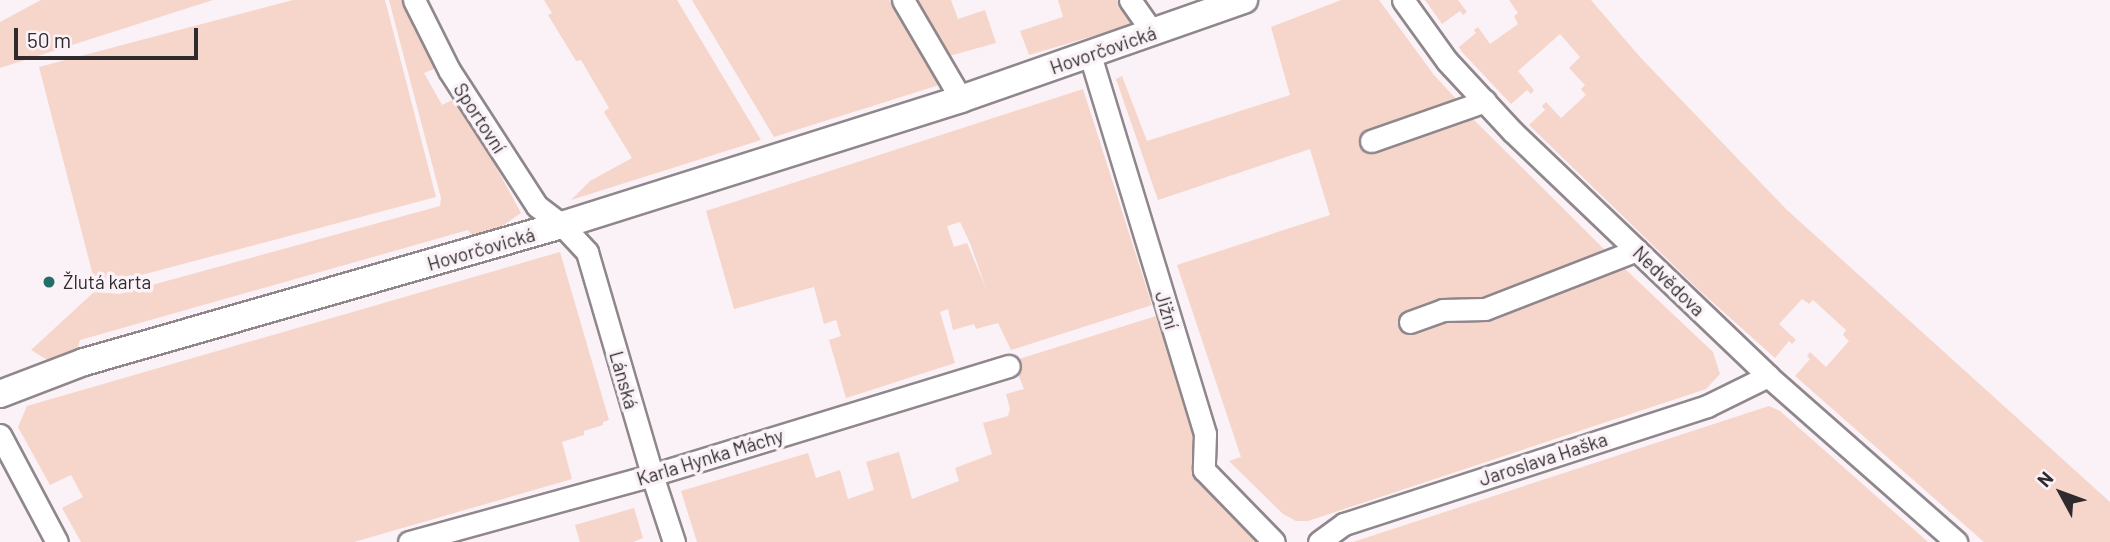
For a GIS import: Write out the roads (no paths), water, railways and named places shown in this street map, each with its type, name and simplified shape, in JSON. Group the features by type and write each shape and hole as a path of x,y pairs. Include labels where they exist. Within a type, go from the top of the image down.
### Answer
{"street":[{"name":"Sportovní","path":"414,0 449,70 537,206 562,225"},
{"path":"903,0 961,99"},
{"path":"1130,0 1153,33"},
{"name":"Hovorčovická","path":"0,394 84,362 562,225 961,99 1244,0"},
{"name":"Nedvědova","path":"1403,0 1447,61 1637,250 1769,376 1956,542"},
{"name":"Jižní","path":"1090,55 1205,433 1204,470 1274,542"},
{"path":"1370,141 1485,101"},
{"name":"Lánská","path":"562,225 587,252 674,542"},
{"path":"1410,322 1443,310 1485,309 1637,250"},
{"name":"Karla Hynka Máchy","path":"409,542 652,475 1010,366"},
{"name":"Jaroslava Haška","path":"1319,542 1343,524 1707,406 1769,376"},
{"path":"0,435 57,542"}],"place":[{"name":"Žlutá karta","path":"49,282"}]}
